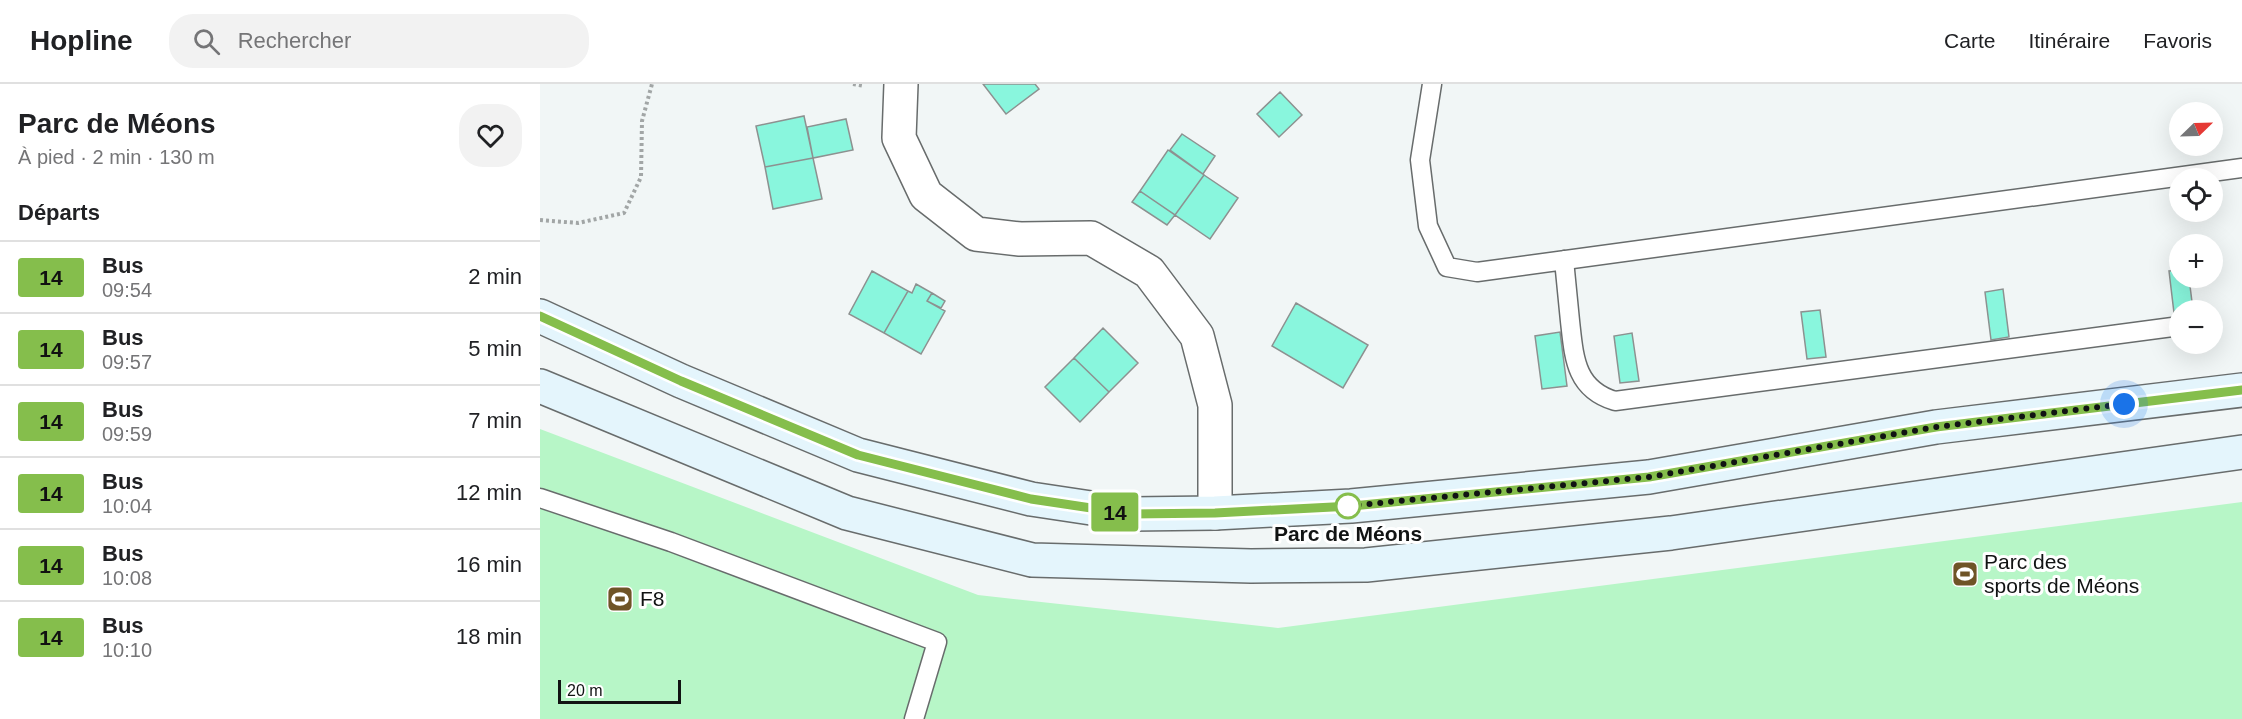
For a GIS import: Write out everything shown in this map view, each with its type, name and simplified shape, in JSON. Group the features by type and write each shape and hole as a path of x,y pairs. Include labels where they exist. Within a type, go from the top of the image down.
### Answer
{"main road":[{"path":"540,316 681,381 858,455 1031,499 1131,514 1215,513 1352,506 1649,477 1936,427 2242,390"},
{"path":"540,386 847,513 1032,560 1251,566 1366,565 1671,533 2242,452"}],"street":[{"path":"901,84 899,138 926,195 976,234 1020,239 1091,238 1149,272 1197,336 1215,405 1215,513"}],"lane":[{"path":"1432,84 1420,160 1428,226 1447,267 1477,272 2242,168"},
{"path":"1564,260 1574,359 1583,379 1599,396 1615,401 2169,327"},
{"path":"540,498 672,542 937,642 914,719"}],"path":[{"path":"540,220 578,223 624,213 642,177 642,121 652,84"}],"green space":[{"name":"Parc des sports de Méons","path":"540,429 978,595 1278,628 2242,502 2242,719 540,719"}],"building":[{"path":"983,84 1035,84 1039,89 1006,114"},
{"path":"1280,92 1302,115 1279,137 1257,114"},
{"path":"804,116 813,158 765,167 756,126"},
{"path":"846,119 853,150 813,158 807,127"},
{"path":"1182,134 1215,156 1203,174 1170,150"},
{"path":"1168,150 1204,175 1175,215 1140,191"},
{"path":"813,158 822,199 773,209 765,167"},
{"path":"1204,175 1238,198 1210,239 1175,215"},
{"path":"1140,191 1175,215 1167,225 1132,202"},
{"path":"872,271 908,291 884,333 849,314"},
{"path":"916,284 932,293 927,301 945,311 921,354 884,333 908,291 912,293"},
{"path":"2171,288 2190,288 2192,300 2172,300"},
{"path":"2003,289 2009,337 1991,340 1985,292"},
{"path":"932,293 945,301 941,308 927,301"},
{"path":"1296,303 1368,345 1343,388 1272,346"},
{"path":"1820,310 1826,357 1807,359 1801,312"},
{"path":"1103,328 1138,363 1109,392 1074,358"},
{"path":"1560,332 1567,386 1542,389 1535,336"},
{"path":"1632,333 1639,381 1620,383 1614,336"},
{"path":"1074,358 1109,392 1080,422 1045,387"}],"bus line":[{"name":"14","path":"540,316 681,381 858,455 1031,499 1131,514 1215,513 1352,506 1649,477 1936,427 2242,390"}],"place":[{"name":"Parc de Méons","path":"1348,506"},
{"name":"Parc des sports de Méons","path":"1965,574"},
{"name":"F8","path":"620,599"}],"route":[{"path":"1348,506 1649,477 1936,427 2124,404"}]}
